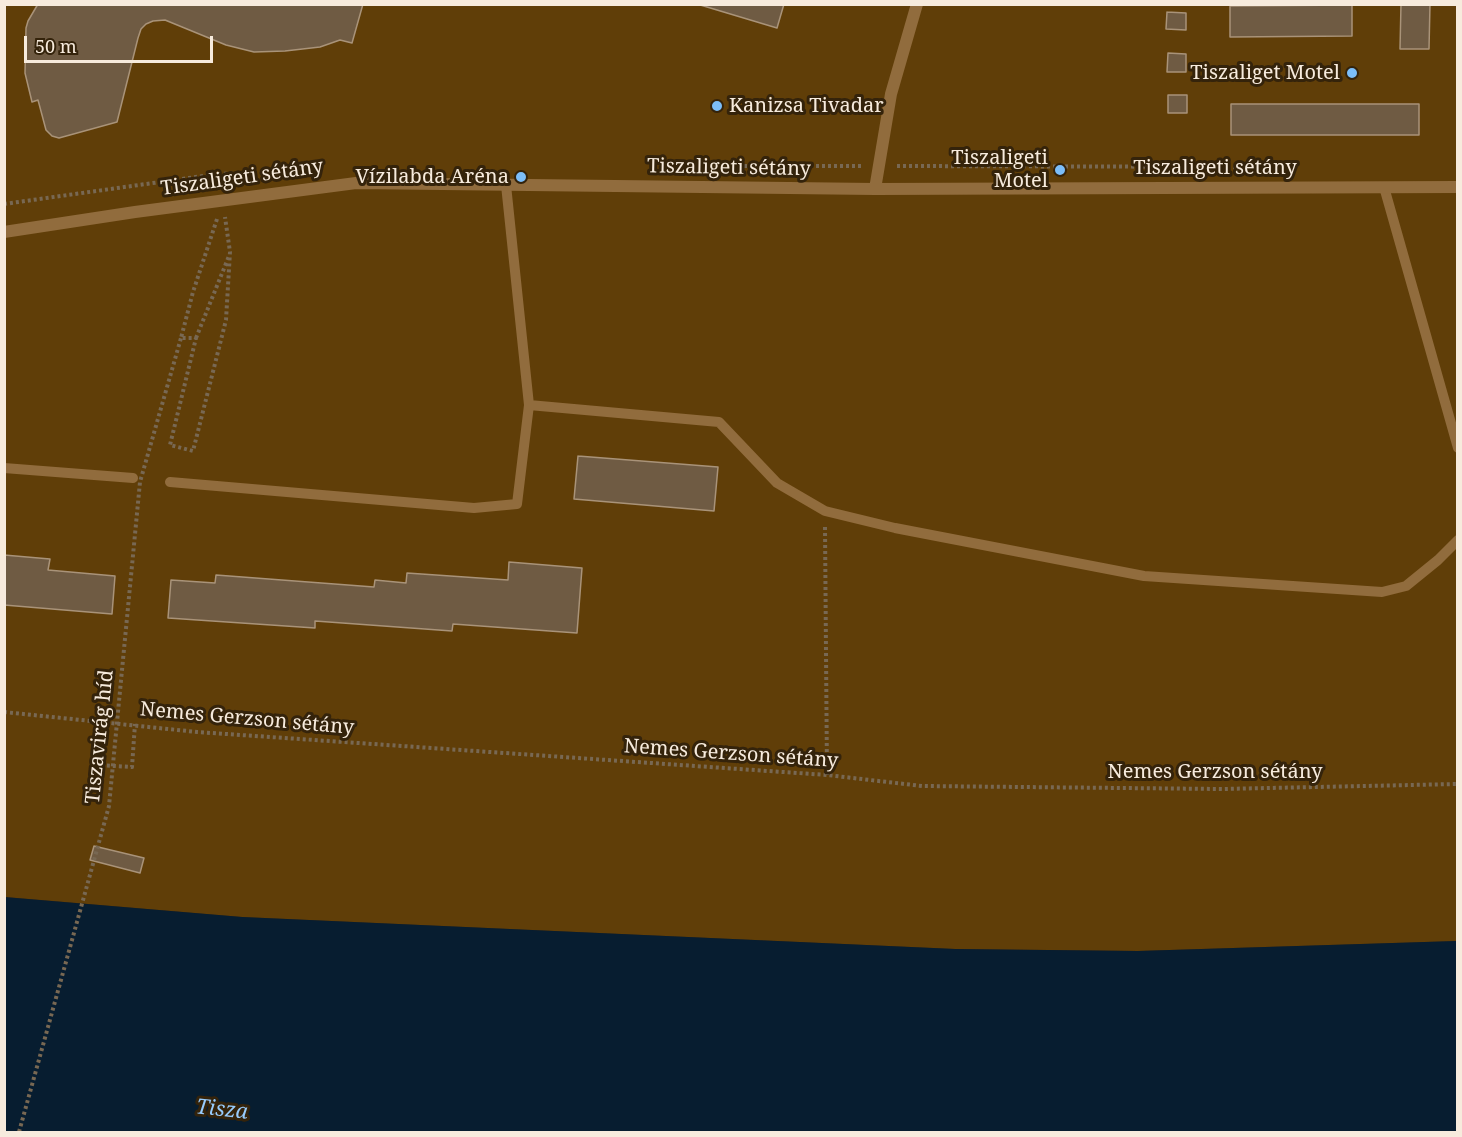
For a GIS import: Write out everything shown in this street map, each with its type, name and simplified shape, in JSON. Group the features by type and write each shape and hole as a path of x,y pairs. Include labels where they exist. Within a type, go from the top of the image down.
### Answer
{"street":[{"path":"876,189 891,94 917,4"},
{"name":"Tiszaligeti sétány","path":"4,232 357,183 876,189 1458,187"}],"lane":[{"path":"170,482 474,508 517,504 529,405 506,185"},
{"path":"1384,187 1458,448"},
{"path":"529,405 719,422 777,483 825,511 895,528 1144,576 1382,592 1406,586 1458,540"},
{"path":"4,468 137,480"}],"path":[{"path":"690,166 1282,166"},
{"path":"4,204 217,174 290,172"},
{"path":"222,201 230,252 226,320 193,451 170,445 196,338 230,252"},
{"name":"Tiszavirág híd","path":"19,1132 109,806 137,480 222,201"},
{"path":"181,338 196,338"},
{"path":"825,511 827,776"},
{"name":"Nemes Gerzson sétány","path":"4,712 209,733 827,776 922,786 1222,789 1458,784"},
{"path":"100,721 97,765 132,767 135,724"}],"shaded area":[{"path":"4,5 1457,5 1457,941 1138,951 955,949 242,917 5,897"}],"water":[{"name":"Tisza","path":"4,897 242,917 955,949 1138,951 1457,941 1457,1132 5,1132"}],"building":[{"path":"38,4 363,4 352,43 340,40 320,47 285,51 254,52 226,45 165,20 146,24 141,29 138,38 117,122 59,138 52,136 46,130 38,100 32,102 25,73 26,28"},
{"path":"697,4 784,4 777,28"},
{"path":"1401,4 1430,4 1429,49 1400,49"},
{"path":"1352,5 1352,36 1230,37 1230,6"},
{"path":"1167,12 1186,13 1186,30 1166,29"},
{"path":"1168,53 1186,54 1186,72 1167,72"},
{"path":"1168,95 1187,95 1187,113 1168,113"},
{"path":"1231,104 1419,104 1419,135 1231,135"},
{"path":"578,456 718,467 714,511 574,499"},
{"path":"4,555 50,559 48,570 115,576 112,614 4,605"},
{"path":"509,562 582,568 577,633 453,624 452,631 315,621 315,628 168,618 171,580 215,583 216,575 374,587 375,580 406,583 407,573 508,580"},
{"path":"94,846 144,858 140,873 90,860"}],"place":[{"name":"Tiszaliget Motel","path":"1352,73"},
{"name":"Kanizsa Tivadar","path":"717,106"},
{"name":"Tiszaligeti Motel","path":"1060,170"},
{"name":"Vízilabda Aréna","path":"521,177"}]}
